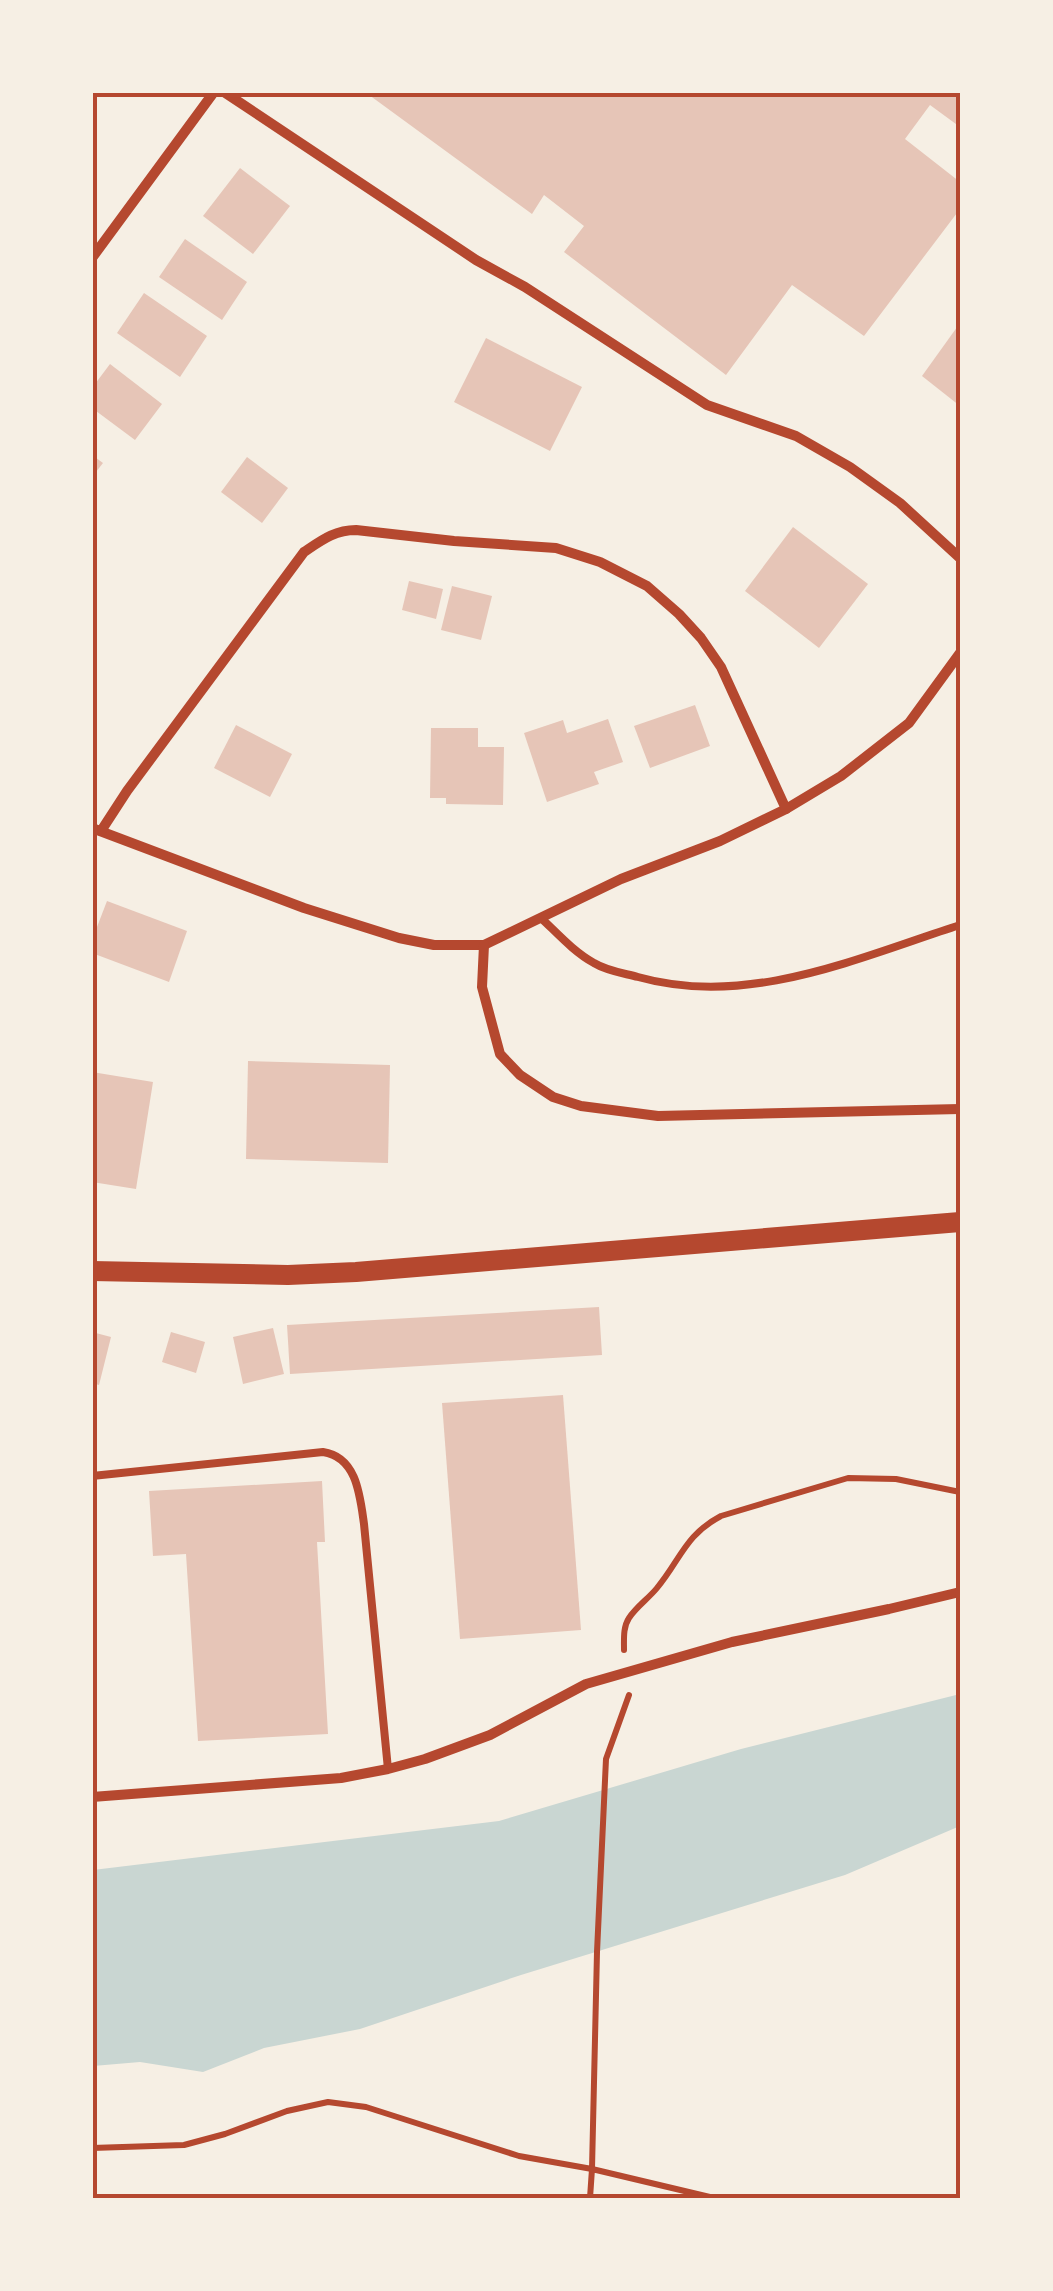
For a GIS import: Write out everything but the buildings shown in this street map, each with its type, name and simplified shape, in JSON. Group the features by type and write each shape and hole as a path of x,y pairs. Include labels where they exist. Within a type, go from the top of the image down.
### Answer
{"main road":[{"path":"92,1271 288,1275 356,1272 960,1222"}],"street":[{"path":"92,258 214,92"},
{"path":"224,92 476,260 526,287 707,405 796,436 850,466 900,503 960,558"},
{"path":"786,809 721,667 701,638 647,586 600,562 556,548 342,530 304,552 97,829 304,908 400,938 434,945 484,945 621,879 720,841 786,809 842,776 909,724 960,652"},
{"path":"484,945 482,986 500,1054 520,1076 567,1102 658,1116 960,1109"},
{"path":"92,1797 341,1778 388,1769 490,1735 586,1684 732,1642 960,1592"}],"lane":[{"path":"541,918 598,966 659,984 699,988 756,986 812,973 960,925"},
{"path":"92,1476 323,1452 342,1459 360,1491 388,1769"}],"path":[{"path":"624,1650 629,1618 667,1576 688,1542 721,1516 848,1478 896,1478 960,1492"},
{"path":"590,2198 606,1760 628,1702 630,1686"},
{"path":"92,2148 184,2146 287,2111 328,2102 366,2107 519,2156 714,2198"}],"shaded area":[{"path":"960,1694 960,1826 845,1875 360,2029 264,2048 203,2072 140,2062 93,2066 93,1870 499,1821 741,1749"}]}
